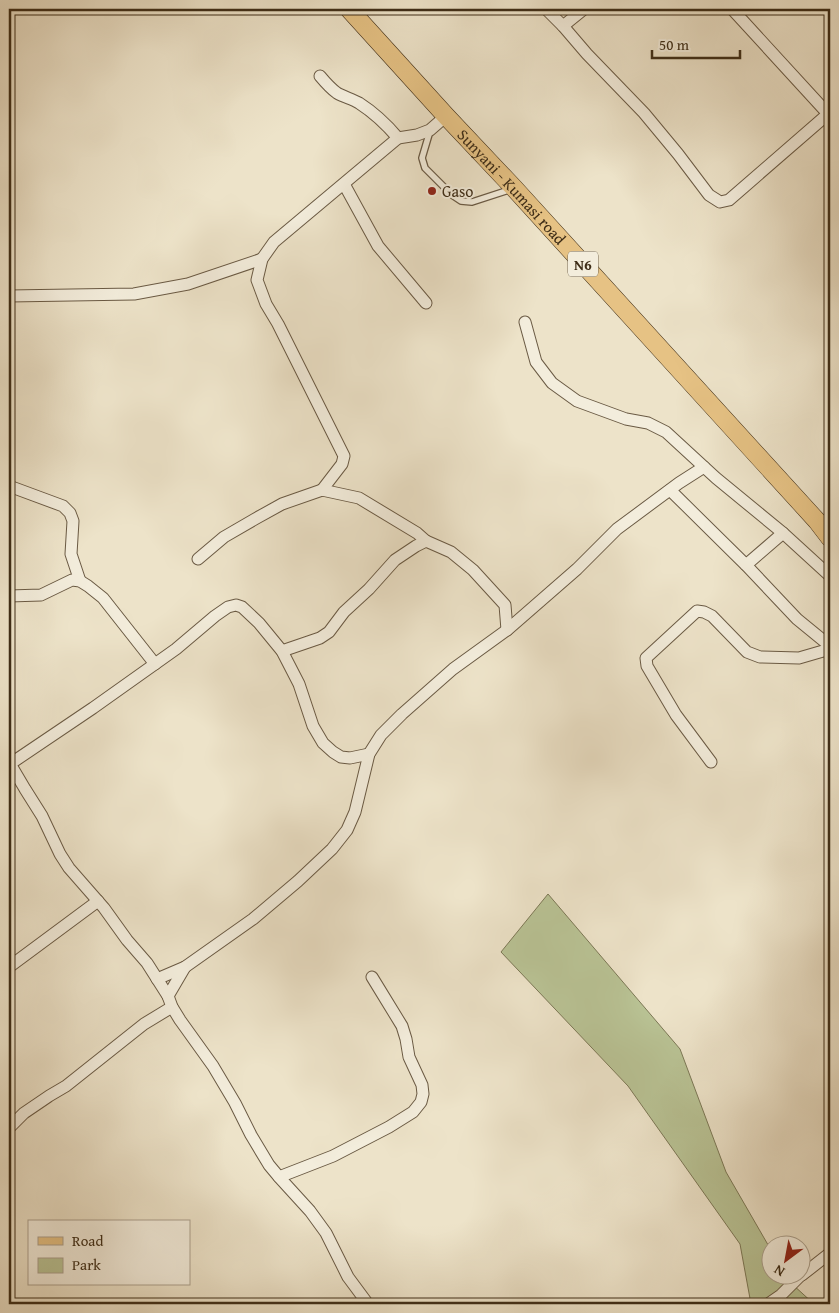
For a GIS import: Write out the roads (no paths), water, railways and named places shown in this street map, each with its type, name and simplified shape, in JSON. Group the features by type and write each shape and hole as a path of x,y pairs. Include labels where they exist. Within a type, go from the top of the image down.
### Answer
{"main road":[{"name":"Sunyani - Kumasi road","path":"349,9 824,526"},
{"name":"N6","path":"824,526 830,538"}],"street":[{"path":"546,9 644,113 710,196 720,202 729,200 829,115 732,9"},
{"path":"563,26 584,9"},
{"path":"320,76 337,93 359,103 391,129 398,138"},
{"path":"322,490 342,464 344,456 278,324 266,304 257,280 262,259 274,242 398,138 417,135 430,130 446,116"},
{"path":"344,184 378,246 426,304"},
{"path":"9,296 134,294 188,284 262,259"},
{"path":"525,322 536,362 552,383 577,401 626,419 648,423 666,432 716,478 783,533 830,576"},
{"path":"157,978 185,967 253,919 332,849 347,830 355,812 369,754 381,735 402,714 453,669 507,630 577,569 617,529 704,467"},
{"path":"9,486 63,506 70,513 73,521 71,554 80,582"},
{"path":"198,559 224,537 282,504 322,490 359,498 417,532 426,541 451,552 473,570 504,605 507,630"},
{"path":"670,490 798,619 830,647 799,658 760,657 747,652 712,616 697,611 646,658 647,666 676,715 711,762"},
{"path":"746,565 783,533"},
{"path":"282,651 320,638 328,632 344,612 369,590 395,560 426,541"},
{"path":"9,596 41,595 72,580 80,582 103,598 155,664"},
{"path":"368,1304 348,1277 326,1233 310,1211 269,1165 213,1066 147,963 64,861 42,816 9,763 93,708 176,649 215,616 236,604 253,618 282,651 297,679 313,726 323,743 341,756 350,758 369,754"},
{"path":"9,967 98,901"},
{"path":"9,1128 24,1113 66,1086 170,1001 185,967"},
{"path":"279,1177 333,1156 389,1127 413,1112 421,1102 422,1086 409,1057 402,1026 372,977"},
{"path":"812,1267 830,1253"},
{"path":"768,1304 790,1286"}],"lane":[{"path":"430,130 422,158 425,168 456,198 461,201 472,202 514,188"}],"place":[{"name":"Gaso","path":"432,191"}]}
